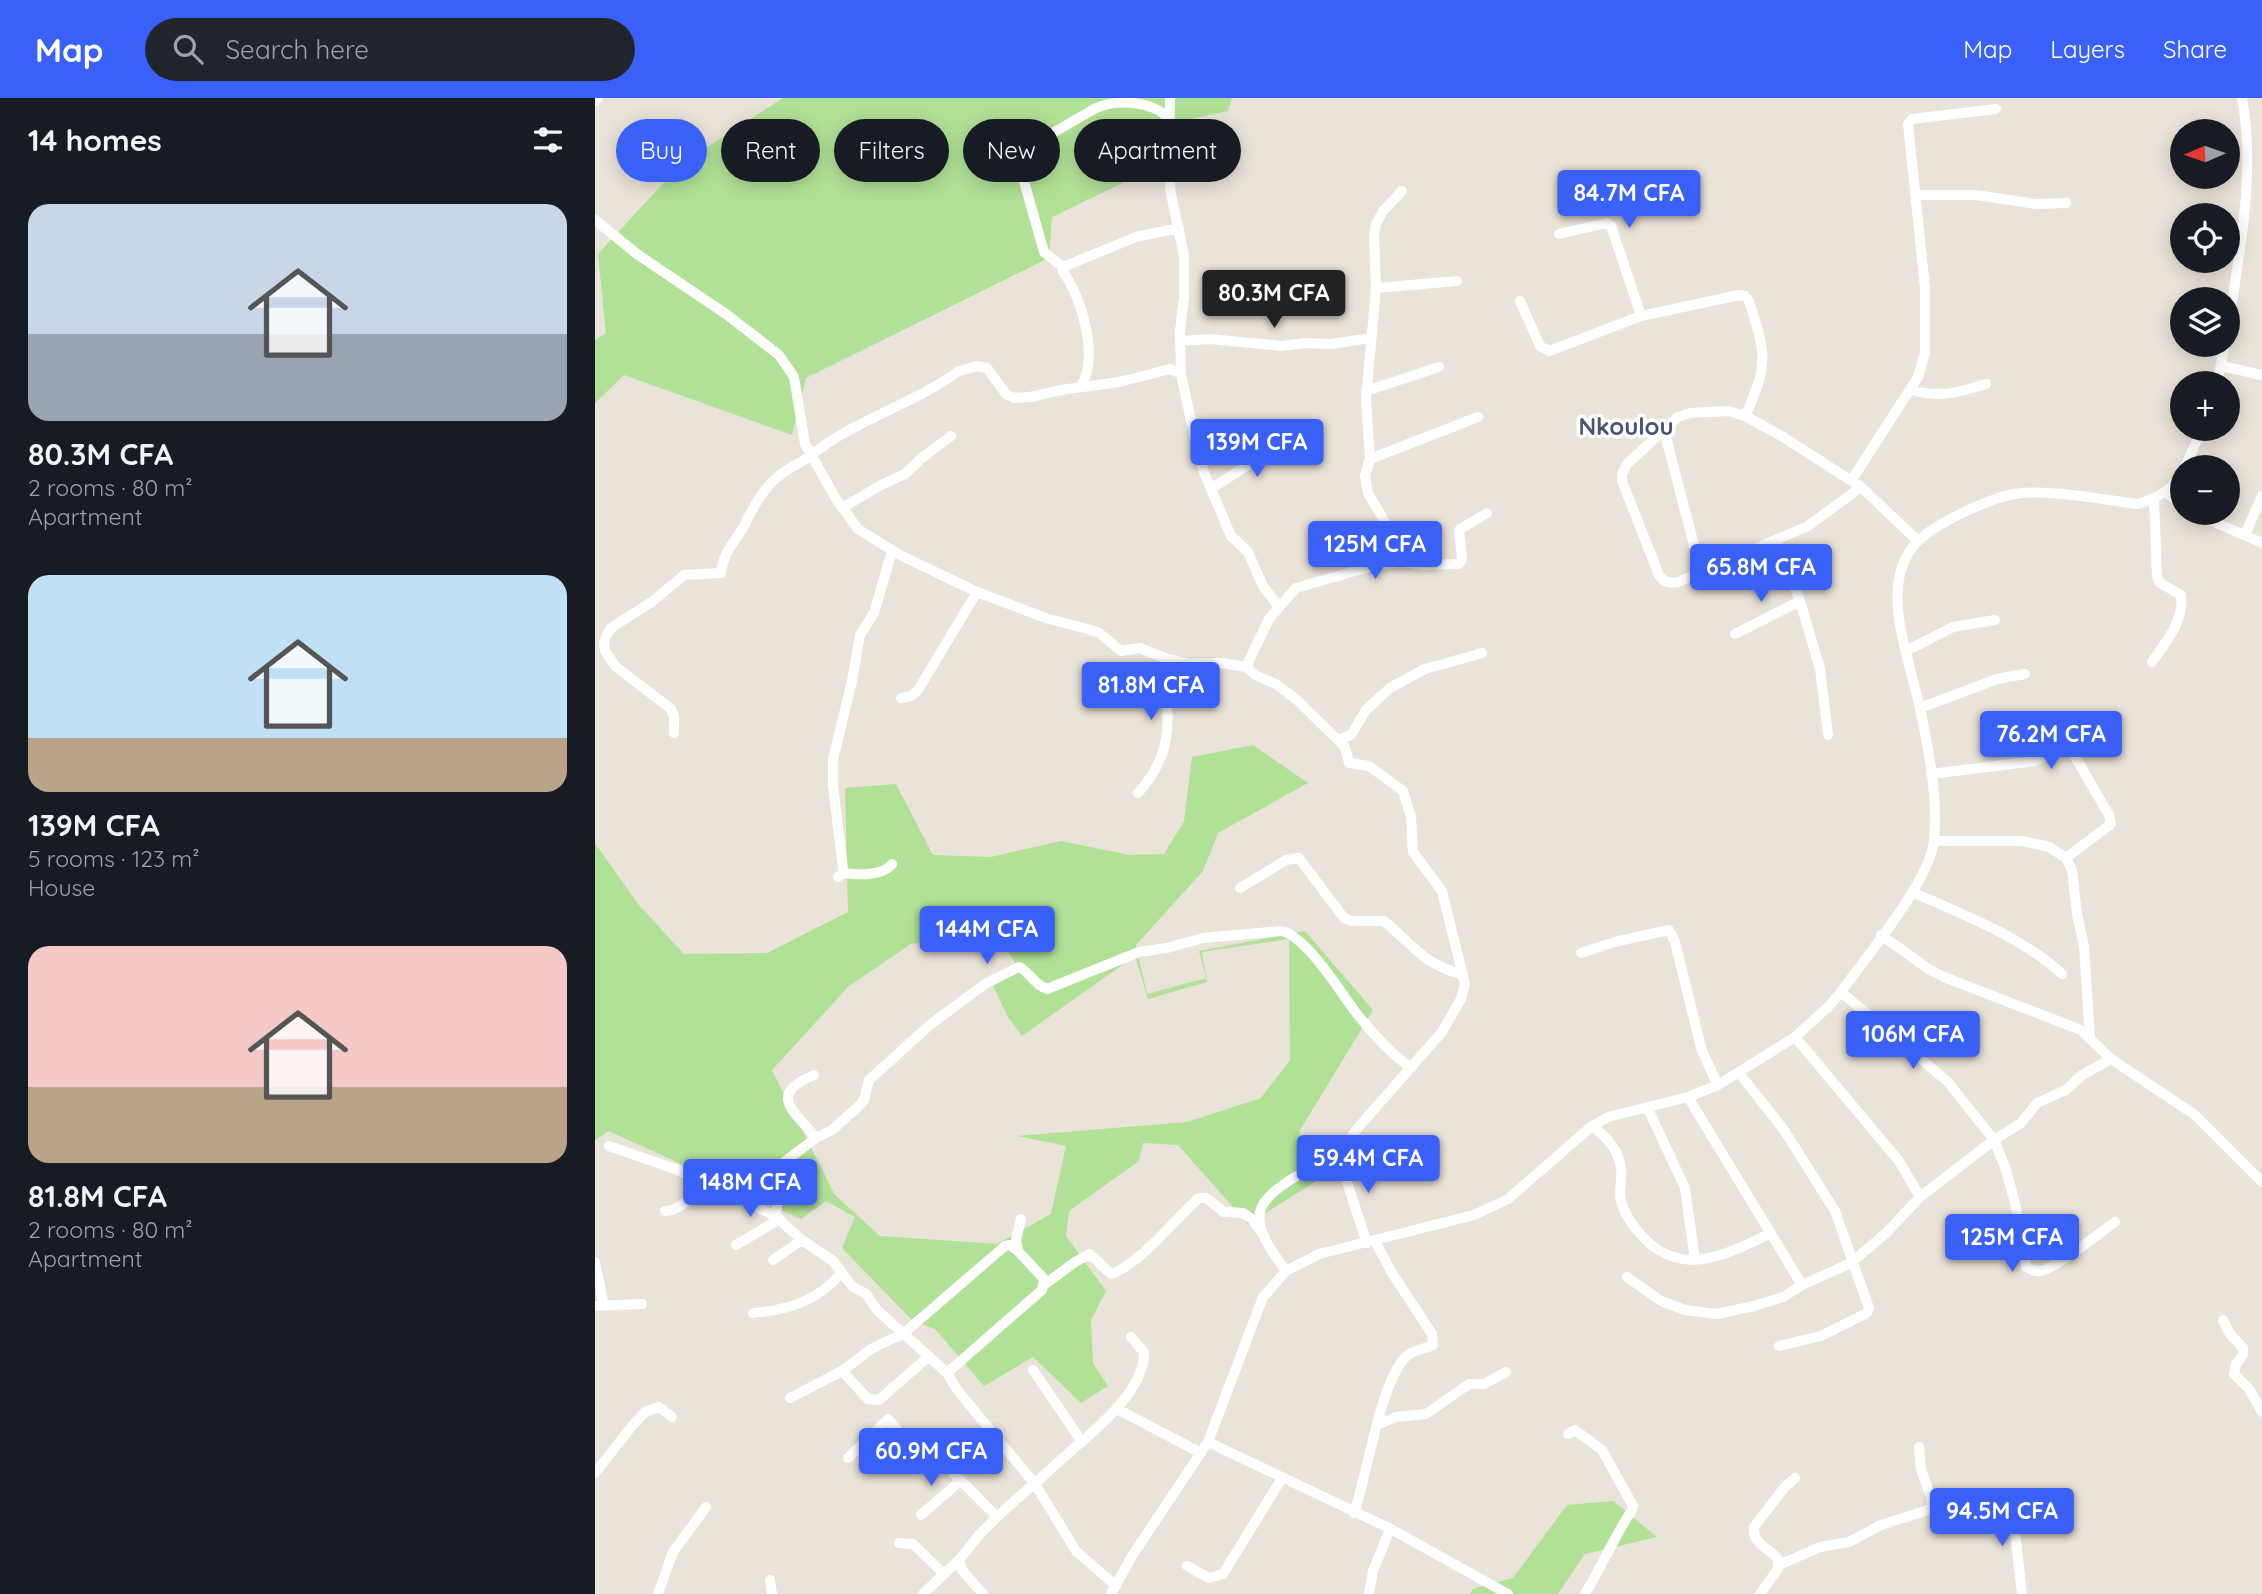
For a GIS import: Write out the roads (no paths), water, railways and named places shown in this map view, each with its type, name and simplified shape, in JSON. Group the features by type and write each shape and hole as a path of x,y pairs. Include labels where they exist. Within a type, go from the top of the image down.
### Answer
{"street":[{"path":"1170,98 1170,119"},
{"path":"2234,287 2247,173 2247,127 2242,98"},
{"path":"1077,119 1096,105 1111,100 1127,100 1151,106 1160,109 1169,119"},
{"path":"1851,481 1918,377 1925,353 1925,288 1909,121 1996,109"},
{"path":"1074,121 1025,149 1021,155 1020,167 1044,252 1063,267 1086,323 1087,368 1081,386"},
{"path":"1170,182 1184,256 1181,374 1195,440 1203,470 1231,536 1248,551 1259,578 1279,607"},
{"path":"1401,562 1396,541 1367,490 1365,477 1370,459 1366,391 1376,288 1376,224 1383,211 1402,191"},
{"path":"1915,195 1976,195 2036,204 2066,203"},
{"path":"595,220 637,254 726,314 779,355 795,377 802,435 811,456 858,529 892,551 977,592 1046,618 1098,632 1121,651 1140,648 1165,658 1200,665 1221,663 1246,667 1257,676 1289,692 1345,747 1349,763 1369,766 1403,791 1411,817 1413,852 1442,891 1463,974 1464,992 1448,1023 1356,1130 1342,1151 1275,1191 1263,1203 1259,1214 1265,1237"},
{"path":"1559,234 1607,223 1611,226 1641,316"},
{"path":"1063,267 1136,237 1179,228"},
{"path":"1376,288 1457,281"},
{"path":"1520,301 1540,346 1549,351 1641,316 1739,295 1745,296 1762,341 1763,368 1760,384 1745,416"},
{"path":"1180,341 1210,338 1282,346 1331,344 1371,338"},
{"path":"2221,371 2223,357"},
{"path":"2222,366 2262,375"},
{"path":"1366,391 1439,367"},
{"path":"674,733 671,709 615,666 605,651 606,636 611,628 653,601 684,575 721,573 730,544 748,520 757,499 773,481 846,430 885,414 959,371 987,368 1006,394 1014,398 1119,382 1170,369 1181,374"},
{"path":"1910,390 1939,396 1986,384"},
{"path":"1861,487 1808,526 1678,582 1663,581 1658,575 1622,481 1622,474 1627,464 1678,417 1690,412 1728,411 1745,416 1780,435 1861,487 1918,541"},
{"path":"1370,459 1478,417"},
{"path":"1664,430 1701,572"},
{"path":"842,508 905,474 951,436"},
{"path":"1212,488 1287,440"},
{"path":"609,1146 678,1170 704,1184 739,1196 777,1217 802,1240 833,1261 852,1286 866,1294 877,1310 947,1373 958,1391 1035,1484 1076,1551 1114,1590 1132,1556 1208,1442 1263,1297 1286,1270 1319,1254 1474,1215 1492,1208 1508,1199 1592,1126 1608,1117 1688,1097 1717,1086 1795,1037 1841,992 1912,892 1929,861 1934,841 1931,774 1920,708 1901,627 1899,587 1907,555 1918,541 1935,527 2011,494 2038,492 2138,504 2154,499 2170,488"},
{"path":"2166,492 2170,496"},
{"path":"2245,535 2262,496"},
{"path":"2152,662 2173,632 2182,604 2181,595 2160,583 2158,576 2154,499"},
{"path":"1246,667 1269,619 1291,591 1364,567 1401,562 1459,564 1462,559 1459,530 1487,513"},
{"path":"2222,525 2262,543"},
{"path":"1776,540 1800,601 1820,669 1828,736"},
{"path":"892,551 874,613 860,635 833,759 841,875 880,871 888,869 892,864"},
{"path":"901,698 911,696 918,690 977,592"},
{"path":"1735,634 1800,601"},
{"path":"1906,651 1953,627 1995,621"},
{"path":"1338,740 1351,735 1366,710 1390,688 1425,669 1482,653"},
{"path":"1138,793 1155,773 1164,749 1167,713 1162,680 1165,658"},
{"path":"1920,708 1997,679 2025,674"},
{"path":"1931,774 2035,761 2062,748 2070,748 2111,824 2066,858"},
{"path":"1934,841 2022,841 2049,847 2066,858 2071,870 2084,946 2090,1038"},
{"path":"1240,888 1286,860 1299,858 1344,918 1352,921 1384,921 1410,948 1424,958 1446,970 1463,974"},
{"path":"1912,892 1999,933 2049,963 2062,974"},
{"path":"1581,953 1618,941 1669,930 1675,942 1702,1051 1717,1086"},
{"path":"739,1196 816,1138 832,1130 858,1107 864,1100 869,1080 932,1024 985,984 1019,967 1041,987 1052,989 1139,952 1203,939 1273,931 1291,933 1305,946 1376,1037 1411,1069"},
{"path":"1881,935 1944,977 2074,1027 2090,1038 2111,1059 2195,1115 2262,1182"},
{"path":"1841,992 1947,1081 1994,1140 2014,1199 2024,1244 2025,1267 2033,1271 2042,1270 2061,1261 2115,1222"},
{"path":"1795,1037 1899,1161 1920,1197"},
{"path":"1627,1277 1661,1301 1685,1310 1717,1314 1783,1297 1851,1262 1886,1233 1920,1197 1994,1140 2021,1124 2037,1103 2066,1090 2082,1075 2111,1059"},
{"path":"1739,1073 1784,1130 1835,1211 1845,1234 1851,1262 1868,1302 1867,1313 1821,1336 1779,1346"},
{"path":"814,1075 793,1087 787,1100 816,1138"},
{"path":"1688,1097 1802,1285"},
{"path":"1647,1107 1685,1188 1695,1260"},
{"path":"1592,1126 1613,1145 1621,1167 1620,1197 1630,1223 1664,1255 1695,1260 1735,1251 1771,1233"},
{"path":"1342,1151 1343,1168 1371,1242 1432,1334 1433,1341 1433,1345 1414,1352 1399,1364 1377,1425 1354,1513"},
{"path":"736,1245 777,1217 788,1160"},
{"path":"665,1211 673,1211 704,1184"},
{"path":"947,1373 1042,1290 1044,1285 1075,1262 1090,1254 1111,1274 1120,1271 1199,1199 1206,1198 1224,1212 1243,1213 1252,1219 1286,1270"},
{"path":"1018,1251 1016,1240 1021,1220"},
{"path":"773,1260 802,1240"},
{"path":"790,1398 842,1371 871,1349 904,1333 1005,1246 1010,1245 1018,1251 1041,1275 1044,1285"},
{"path":"595,1262 600,1306 642,1304"},
{"path":"753,1313 783,1310 810,1300 842,1272"},
{"path":"2223,1320 2230,1334 2243,1348 2243,1355 2236,1364 2234,1374 2249,1388 2262,1412"},
{"path":"923,1594 960,1559 997,1517 1117,1409 1145,1360 1144,1352 1131,1337"},
{"path":"842,1371 874,1401 879,1400 928,1357"},
{"path":"1033,1370 1082,1442"},
{"path":"1377,1425 1396,1417 1426,1414 1469,1384 1484,1384 1506,1372"},
{"path":"595,1474 645,1412 659,1407 673,1417"},
{"path":"1117,1409 1201,1453"},
{"path":"848,1458 888,1419 900,1433 915,1434 997,1517"},
{"path":"1568,1434 1575,1430 1602,1450 1633,1506 1615,1537 1606,1560 1585,1594"},
{"path":"1208,1442 1389,1528 1508,1594"},
{"path":"1761,1594 1779,1565 1820,1547 1849,1542 1881,1525 1928,1510 1931,1497 1921,1470 1919,1447"},
{"path":"1187,1566 1209,1578 1223,1574 1282,1478"},
{"path":"1779,1565 1772,1552 1758,1543 1753,1533 1754,1527 1795,1478"},
{"path":"921,1516 960,1481"},
{"path":"2011,1498 2022,1594"},
{"path":"658,1594 673,1552 706,1507"},
{"path":"1369,1594 1370,1581 1389,1528"},
{"path":"899,1543 913,1544 944,1574"},
{"path":"960,1559 961,1569 983,1594"},
{"path":"770,1580 772,1594"}],"district":[{"name":"Nkoulou","path":"1626,426"}]}
